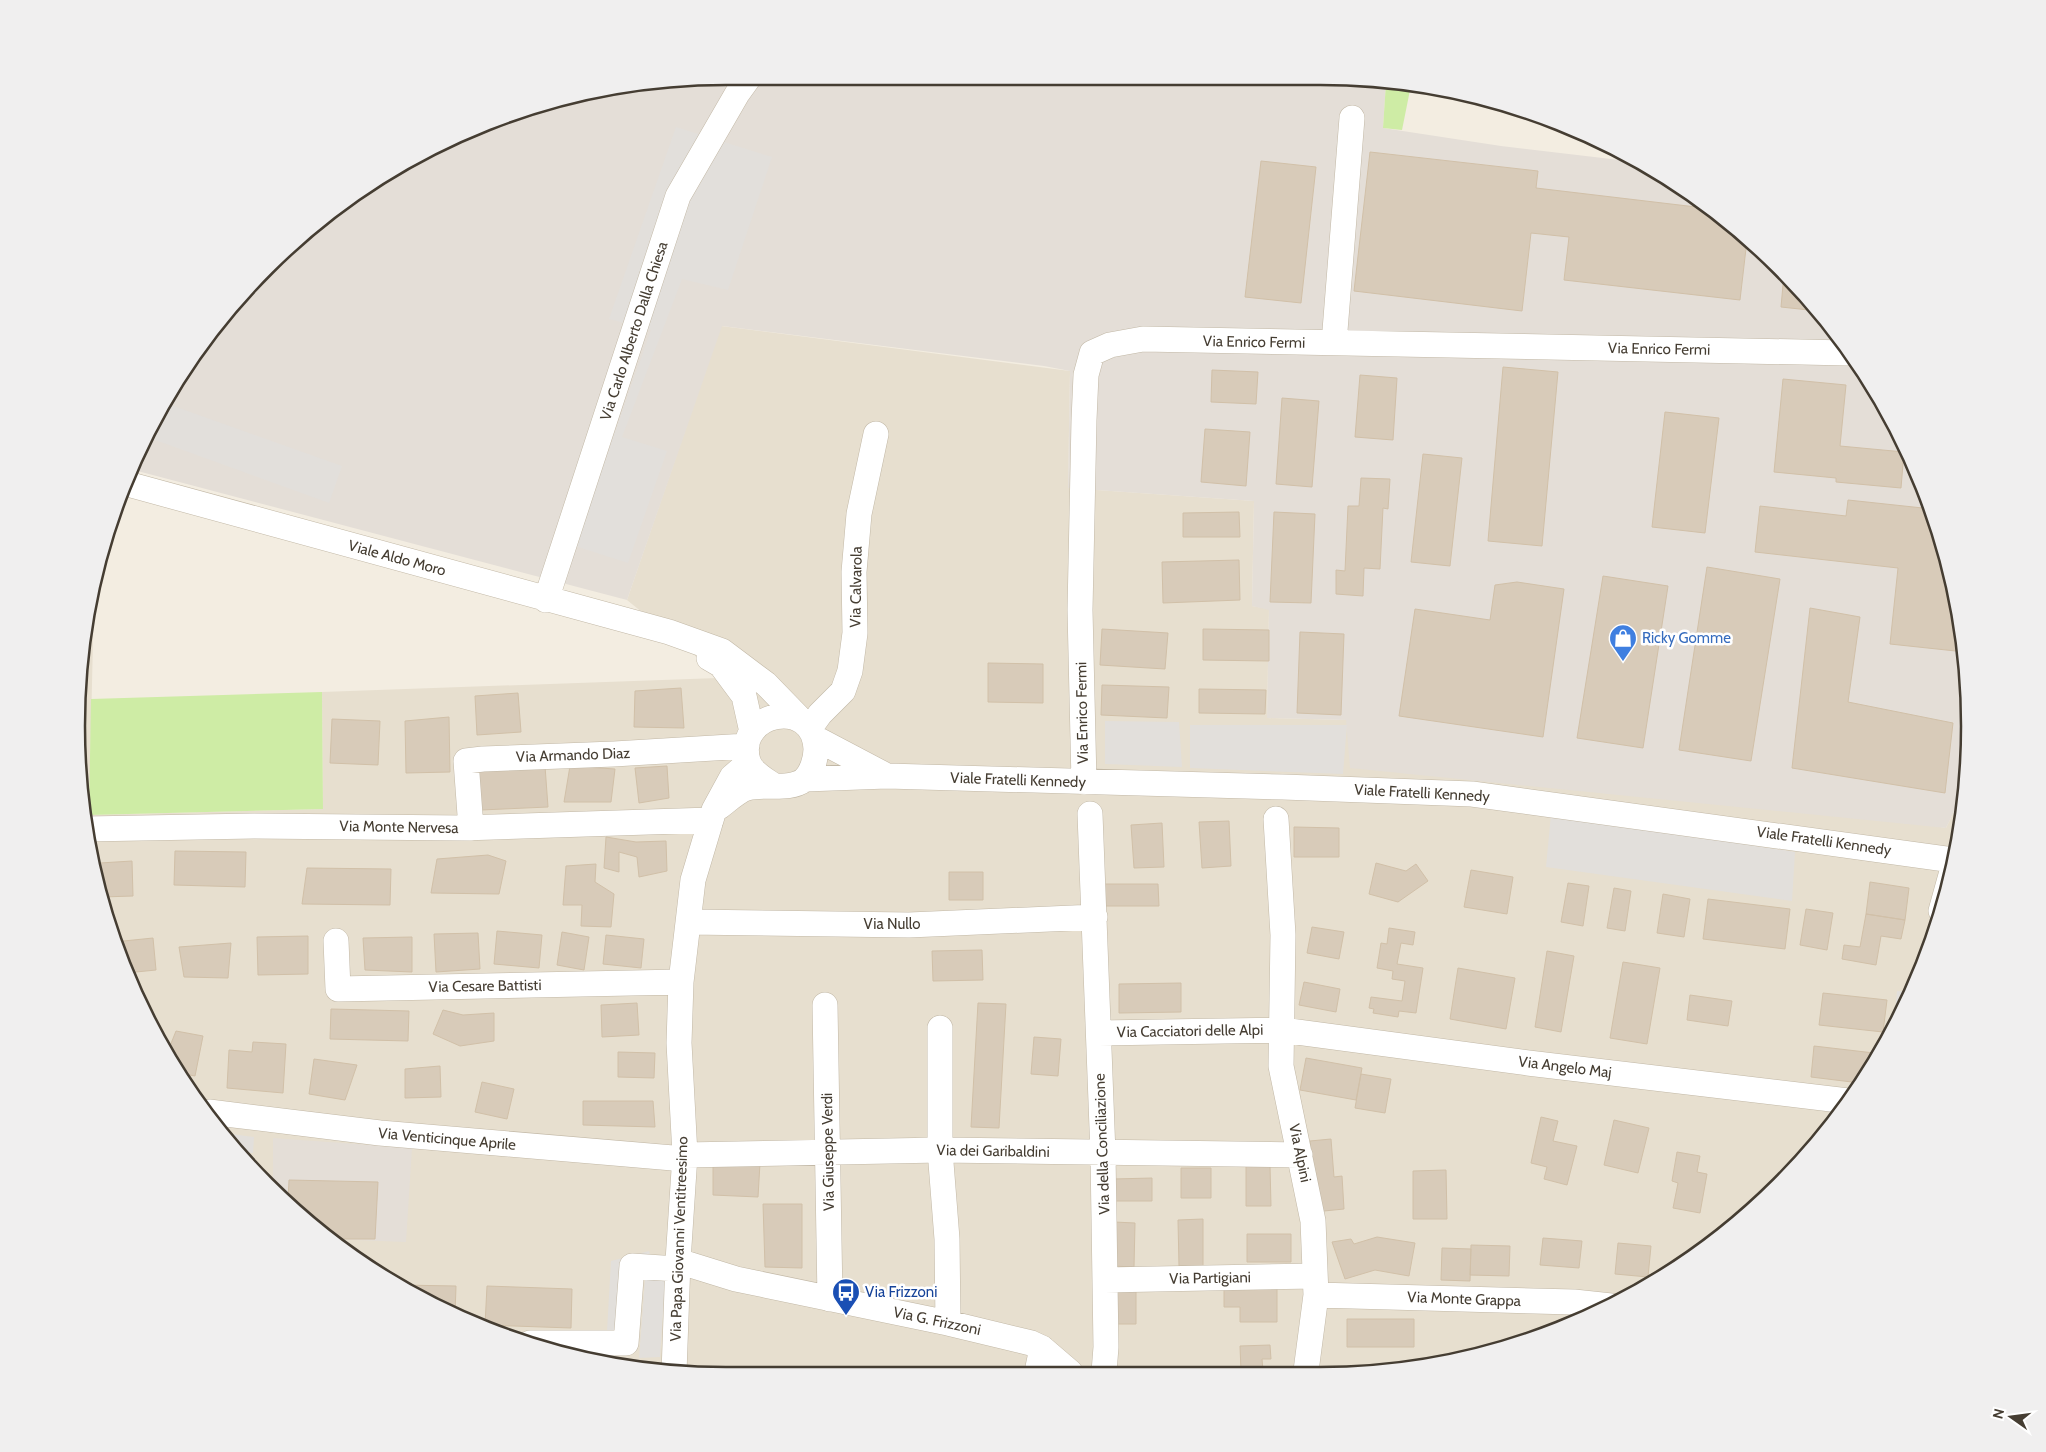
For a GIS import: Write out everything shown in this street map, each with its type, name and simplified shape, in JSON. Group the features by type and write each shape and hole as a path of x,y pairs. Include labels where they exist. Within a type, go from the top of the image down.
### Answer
{"street":[{"name":"Via Carlo Alberto Dalla Chiesa","path":"546,600 678,196 744,85"},
{"path":"1334,343 1352,118"},
{"name":"Via Enrico Fermi","path":"1084,782 1080,610 1086,375 1092,353 1110,345 1143,340 1841,353"},
{"name":"Via Calvarola","path":"808,729 843,691 850,670 855,633 854,572 859,514 876,434"},
{"name":"Viale Aldo Moro","path":"132,486 546,600 670,632 722,651 766,684 808,729"},
{"name":"Viale Aldo Moro","path":"670,632 721,665 744,696 749,747"},
{"path":"713,815 746,788 793,785 804,779 816,758 808,729 787,715 774,716 760,723 749,747 759,776 772,785"},
{"name":"Viale Fratelli Kennedy","path":"808,729 887,776"},
{"name":"Via Papa Giovanni Ventitreesimo","path":"674,1365 677,1265 685,1155 679,1043 681,982 693,880 713,815 749,747"},
{"name":"Via Armando Diaz","path":"471,828 466,761 483,758 749,747"},
{"name":"Viale Fratelli Kennedy","path":"804,779 887,776 1472,794 1947,859"},
{"name":"Via della Conciliazione","path":"1090,814 1103,1154 1106,1347 1104,1367"},
{"name":"Via Monte Nervesa","path":"93,829 254,826 471,828 713,815"},
{"name":"Via Alpini","path":"1276,819 1283,936 1281,1066 1313,1221 1315,1285 1306,1367"},
{"name":"Via Nullo","path":"688,922 909,925 1095,916"},
{"name":"Via Cesare Battisti","path":"336,941 338,989 681,982"},
{"name":"Via Giuseppe Verdi","path":"825,1005 830,1299"},
{"path":"940,1028 940,1150 947,1239 948,1323"},
{"name":"Via Cacciatori delle Alpi","path":"1099,1033 1282,1030"},
{"name":"Via Angelo Maj","path":"1282,1030 1508,1060 1840,1100"},
{"name":"Via Venticinque Aprile","path":"215,1113 380,1133 674,1158 685,1155"},
{"name":"Via dei Garibaldini","path":"685,1155 940,1150 1103,1154 1300,1155"},
{"name":"Via G. Frizzoni","path":"553,1343 626,1343 632,1266 677,1265 1019,1339 1040,1360 1058,1367"},
{"name":"Via Partigiani","path":"1105,1280 1315,1285"},
{"name":"Via Monte Grappa","path":"1315,1285 1596,1304"}],"shaded area":[{"path":"1320,85 1386,88 1383,128 1501,146 1620,160 1640,171 1710,217 1743,244 1802,303 1829,336 1853,370 1895,442 1927,520 1939,560 1956,642 1960,684 1960,768 1956,807 1946,828 1350,768 1346,720 1267,718 1269,610 1252,606 1254,501 1068,488 1070,371 1044,366 722,326 627,600 138,471 151,442 171,405 217,336 244,303 303,244 336,217 405,171 442,151 520,119 601,97 642,90 684,86"},
{"path":"676,127 772,157 728,290 682,279 622,437 667,451 628,563 575,546 651,330 609,319"},
{"path":"721,326 1070,371 1068,488 1254,501 1252,606 1269,609 1267,718 1347,720 1946,828 1956,807 1949,851 1927,932 1895,1010 1853,1082 1802,1149 1743,1208 1676,1259 1604,1301 1526,1333 1445,1355 1404,1362 1320,1367 726,1367 642,1362 601,1355 520,1333 442,1301 405,1281 336,1235 303,1208 244,1149 193,1082 151,1010 119,932 97,851 91,815 323,809 322,692 718,678 692,653 627,600"},
{"path":"171,405 342,466 329,503 153,439"},
{"path":"93,622 89,803 85,726 86,684"},
{"path":"1105,721 1179,722 1182,767 1105,764"},
{"path":"1190,725 1347,725 1343,774 1190,768"},
{"path":"1551,814 1795,852 1792,901 1546,867"},
{"path":"1897,991 1903,991 1895,1010"},
{"path":"232,1134 254,1137 253,1153 248,1153"},
{"path":"273,1138 412,1148 406,1242 342,1240 303,1208 273,1179"},
{"path":"649,1251 654,1268 665,1280 660,1357 639,1358 646,1267 627,1332 607,1331 611,1261"}],"green space":[{"path":"1386,88 1410,91 1402,130 1383,128"},
{"path":"322,692 323,809 91,815 89,802 91,699"}],"building":[{"path":"1370,152 1538,171 1536,188 1696,207 1746,247 1740,300 1564,280 1569,237 1531,233 1522,311 1354,291"},
{"path":"1261,161 1316,167 1301,303 1245,297"},
{"path":"1783,283 1808,310 1781,307"},
{"path":"1503,367 1558,372 1542,546 1488,541"},
{"path":"1212,370 1258,372 1256,404 1211,402"},
{"path":"1360,375 1397,378 1393,440 1355,437"},
{"path":"1783,379 1846,385 1840,446 1899,452 1903,461 1901,488 1836,482 1836,478 1774,472"},
{"path":"1282,398 1319,401 1312,487 1276,484"},
{"path":"1665,412 1719,418 1705,533 1652,527"},
{"path":"1205,429 1250,432 1246,486 1201,482"},
{"path":"1423,454 1462,458 1450,566 1411,562"},
{"path":"1361,478 1390,479 1388,509 1383,508 1380,569 1364,568 1363,596 1336,594 1336,570 1345,571 1348,506 1359,506"},
{"path":"1848,500 1922,508 1939,560 1949,601 1957,651 1890,644 1898,568 1755,552 1760,506 1846,516"},
{"path":"1239,512 1240,537 1183,537 1183,513"},
{"path":"1274,512 1315,514 1311,603 1270,602"},
{"path":"1239,560 1240,600 1163,603 1162,562"},
{"path":"1707,567 1780,579 1751,761 1679,750"},
{"name":"Ricky Gomme","path":"1603,576 1668,586 1643,748 1577,738"},
{"path":"1517,582 1564,589 1543,737 1399,716 1415,609 1490,620 1495,585"},
{"path":"1810,608 1860,617 1848,702 1953,723 1945,793 1792,768"},
{"path":"1102,629 1168,633 1165,669 1100,665"},
{"path":"1203,629 1269,630 1269,661 1203,660"},
{"path":"1300,632 1344,634 1341,715 1297,713"},
{"path":"988,663 1043,664 1043,703 988,702"},
{"path":"1102,685 1169,687 1167,718 1101,715"},
{"path":"681,688 684,728 634,727 635,691"},
{"path":"1199,689 1266,690 1265,714 1199,713"},
{"path":"518,693 521,732 477,735 475,696"},
{"path":"449,717 450,772 406,773 405,721"},
{"path":"332,719 380,721 378,765 330,763"},
{"path":"545,766 548,807 481,810 479,770"},
{"path":"570,766 615,769 611,802 564,802"},
{"path":"667,766 669,798 639,803 635,768"},
{"path":"1229,821 1231,866 1202,868 1199,822"},
{"path":"1162,823 1164,867 1134,868 1131,825"},
{"path":"1294,827 1339,828 1339,857 1294,857"},
{"path":"606,837 636,842 666,841 667,871 639,877 637,857 619,852 619,872 604,868"},
{"path":"175,851 246,852 245,887 174,885"},
{"path":"488,855 506,861 499,894 431,893 437,859"},
{"path":"132,861 133,896 108,897 100,863"},
{"path":"1376,863 1406,871 1416,864 1428,881 1398,902 1369,894"},
{"path":"596,864 595,882 614,894 611,927 581,926 582,905 563,905 566,866"},
{"path":"307,868 391,869 390,905 302,904"},
{"path":"1471,870 1513,877 1507,914 1464,907"},
{"path":"949,872 983,872 983,900 949,900"},
{"path":"1870,882 1909,888 1905,920 1866,914"},
{"path":"1568,883 1589,886 1583,926 1561,922"},
{"path":"1103,884 1158,884 1159,906 1103,906"},
{"path":"1614,888 1631,891 1625,931 1607,928"},
{"path":"1663,894 1690,899 1684,937 1657,933"},
{"path":"1708,899 1790,909 1785,949 1703,939"},
{"path":"1806,909 1833,913 1827,950 1800,945"},
{"path":"1866,914 1905,920 1901,939 1881,936 1876,965 1842,959 1844,945 1860,947"},
{"path":"1312,927 1344,932 1339,959 1307,953"},
{"path":"1389,928 1415,932 1413,945 1401,943 1397,964 1423,968 1416,1013 1399,1011 1398,1017 1373,1013 1374,1009 1369,1008 1371,997 1402,1001 1405,981 1392,979 1393,971 1377,968 1381,943 1387,944"},
{"path":"497,931 542,935 539,968 494,964"},
{"path":"562,932 589,937 584,970 557,965"},
{"path":"478,933 480,969 436,972 434,934"},
{"path":"606,935 644,939 641,968 603,964"},
{"path":"308,936 308,974 258,975 257,937"},
{"path":"412,937 412,972 365,970 363,938"},
{"path":"153,938 156,970 135,972 123,941"},
{"path":"231,943 228,978 184,977 179,947"},
{"path":"982,950 983,980 933,981 932,951"},
{"path":"1547,951 1574,956 1561,1032 1535,1027"},
{"path":"1623,962 1660,968 1647,1044 1610,1038"},
{"path":"1458,968 1515,978 1506,1029 1450,1019"},
{"path":"1304,982 1340,989 1336,1012 1299,1005"},
{"path":"1181,983 1181,1012 1119,1013 1119,984"},
{"path":"1823,993 1887,1000 1883,1032 1819,1025"},
{"path":"1690,995 1732,1001 1728,1026 1687,1020"},
{"path":"637,1003 639,1035 602,1037 601,1005"},
{"path":"978,1003 1006,1004 999,1128 971,1127"},
{"path":"331,1009 409,1011 408,1041 330,1039"},
{"path":"443,1010 463,1015 494,1013 494,1041 460,1046 433,1034"},
{"path":"176,1031 203,1036 195,1076 189,1075 170,1045"},
{"path":"1034,1037 1061,1039 1058,1076 1031,1074"},
{"path":"253,1042 286,1044 283,1093 227,1088 229,1050 252,1052"},
{"path":"1814,1046 1871,1053 1853,1082 1811,1077"},
{"path":"618,1052 655,1053 654,1078 618,1077"},
{"path":"1306,1058 1362,1068 1356,1100 1300,1090"},
{"path":"314,1059 357,1065 345,1100 309,1094"},
{"path":"440,1066 441,1097 405,1098 405,1069"},
{"path":"1361,1074 1391,1079 1385,1113 1355,1108"},
{"path":"482,1082 514,1089 507,1119 475,1112"},
{"path":"583,1101 653,1101 655,1127 583,1125"},
{"path":"1541,1117 1558,1121 1553,1141 1577,1146 1567,1185 1544,1179 1547,1167 1531,1163"},
{"path":"1614,1120 1649,1128 1638,1173 1604,1165"},
{"path":"1331,1139 1334,1177 1342,1176 1344,1209 1314,1212 1310,1141"},
{"path":"1677,1152 1700,1156 1697,1172 1707,1174 1700,1213 1673,1208 1678,1183 1672,1181"},
{"path":"713,1161 760,1163 758,1197 713,1195"},
{"path":"1246,1166 1270,1166 1271,1206 1246,1206"},
{"path":"1181,1168 1211,1168 1211,1198 1181,1198"},
{"path":"1446,1170 1447,1219 1413,1219 1413,1171"},
{"path":"1152,1178 1152,1201 1113,1201 1113,1179"},
{"path":"289,1180 378,1182 375,1239 342,1239 288,1194"},
{"path":"763,1204 802,1204 802,1268 765,1267"},
{"path":"1203,1219 1203,1266 1179,1266 1178,1220"},
{"path":"1114,1222 1135,1223 1134,1267 1112,1266"},
{"path":"1247,1234 1291,1234 1291,1262 1247,1262"},
{"path":"1377,1237 1415,1243 1409,1276 1375,1270 1345,1279 1332,1242 1351,1239 1354,1244"},
{"path":"1543,1238 1582,1241 1579,1268 1540,1265"},
{"path":"1618,1243 1651,1246 1648,1276 1615,1274"},
{"path":"1471,1245 1510,1246 1509,1276 1470,1275"},
{"path":"1442,1248 1471,1249 1470,1281 1441,1280"},
{"path":"413,1285 456,1286 455,1307"},
{"path":"487,1286 572,1289 571,1328 501,1326 485,1320"},
{"path":"1136,1287 1136,1324 1111,1324 1111,1288"},
{"path":"1224,1288 1277,1288 1277,1322 1240,1322 1240,1307 1224,1307"},
{"path":"1347,1319 1414,1319 1414,1347 1347,1347"},
{"path":"1270,1345 1271,1359 1262,1359 1263,1367 1241,1367 1240,1346"}],"place":[{"name":"Ricky Gomme","path":"1623,662"},
{"name":"Via Frizzoni","path":"846,1316"}]}
